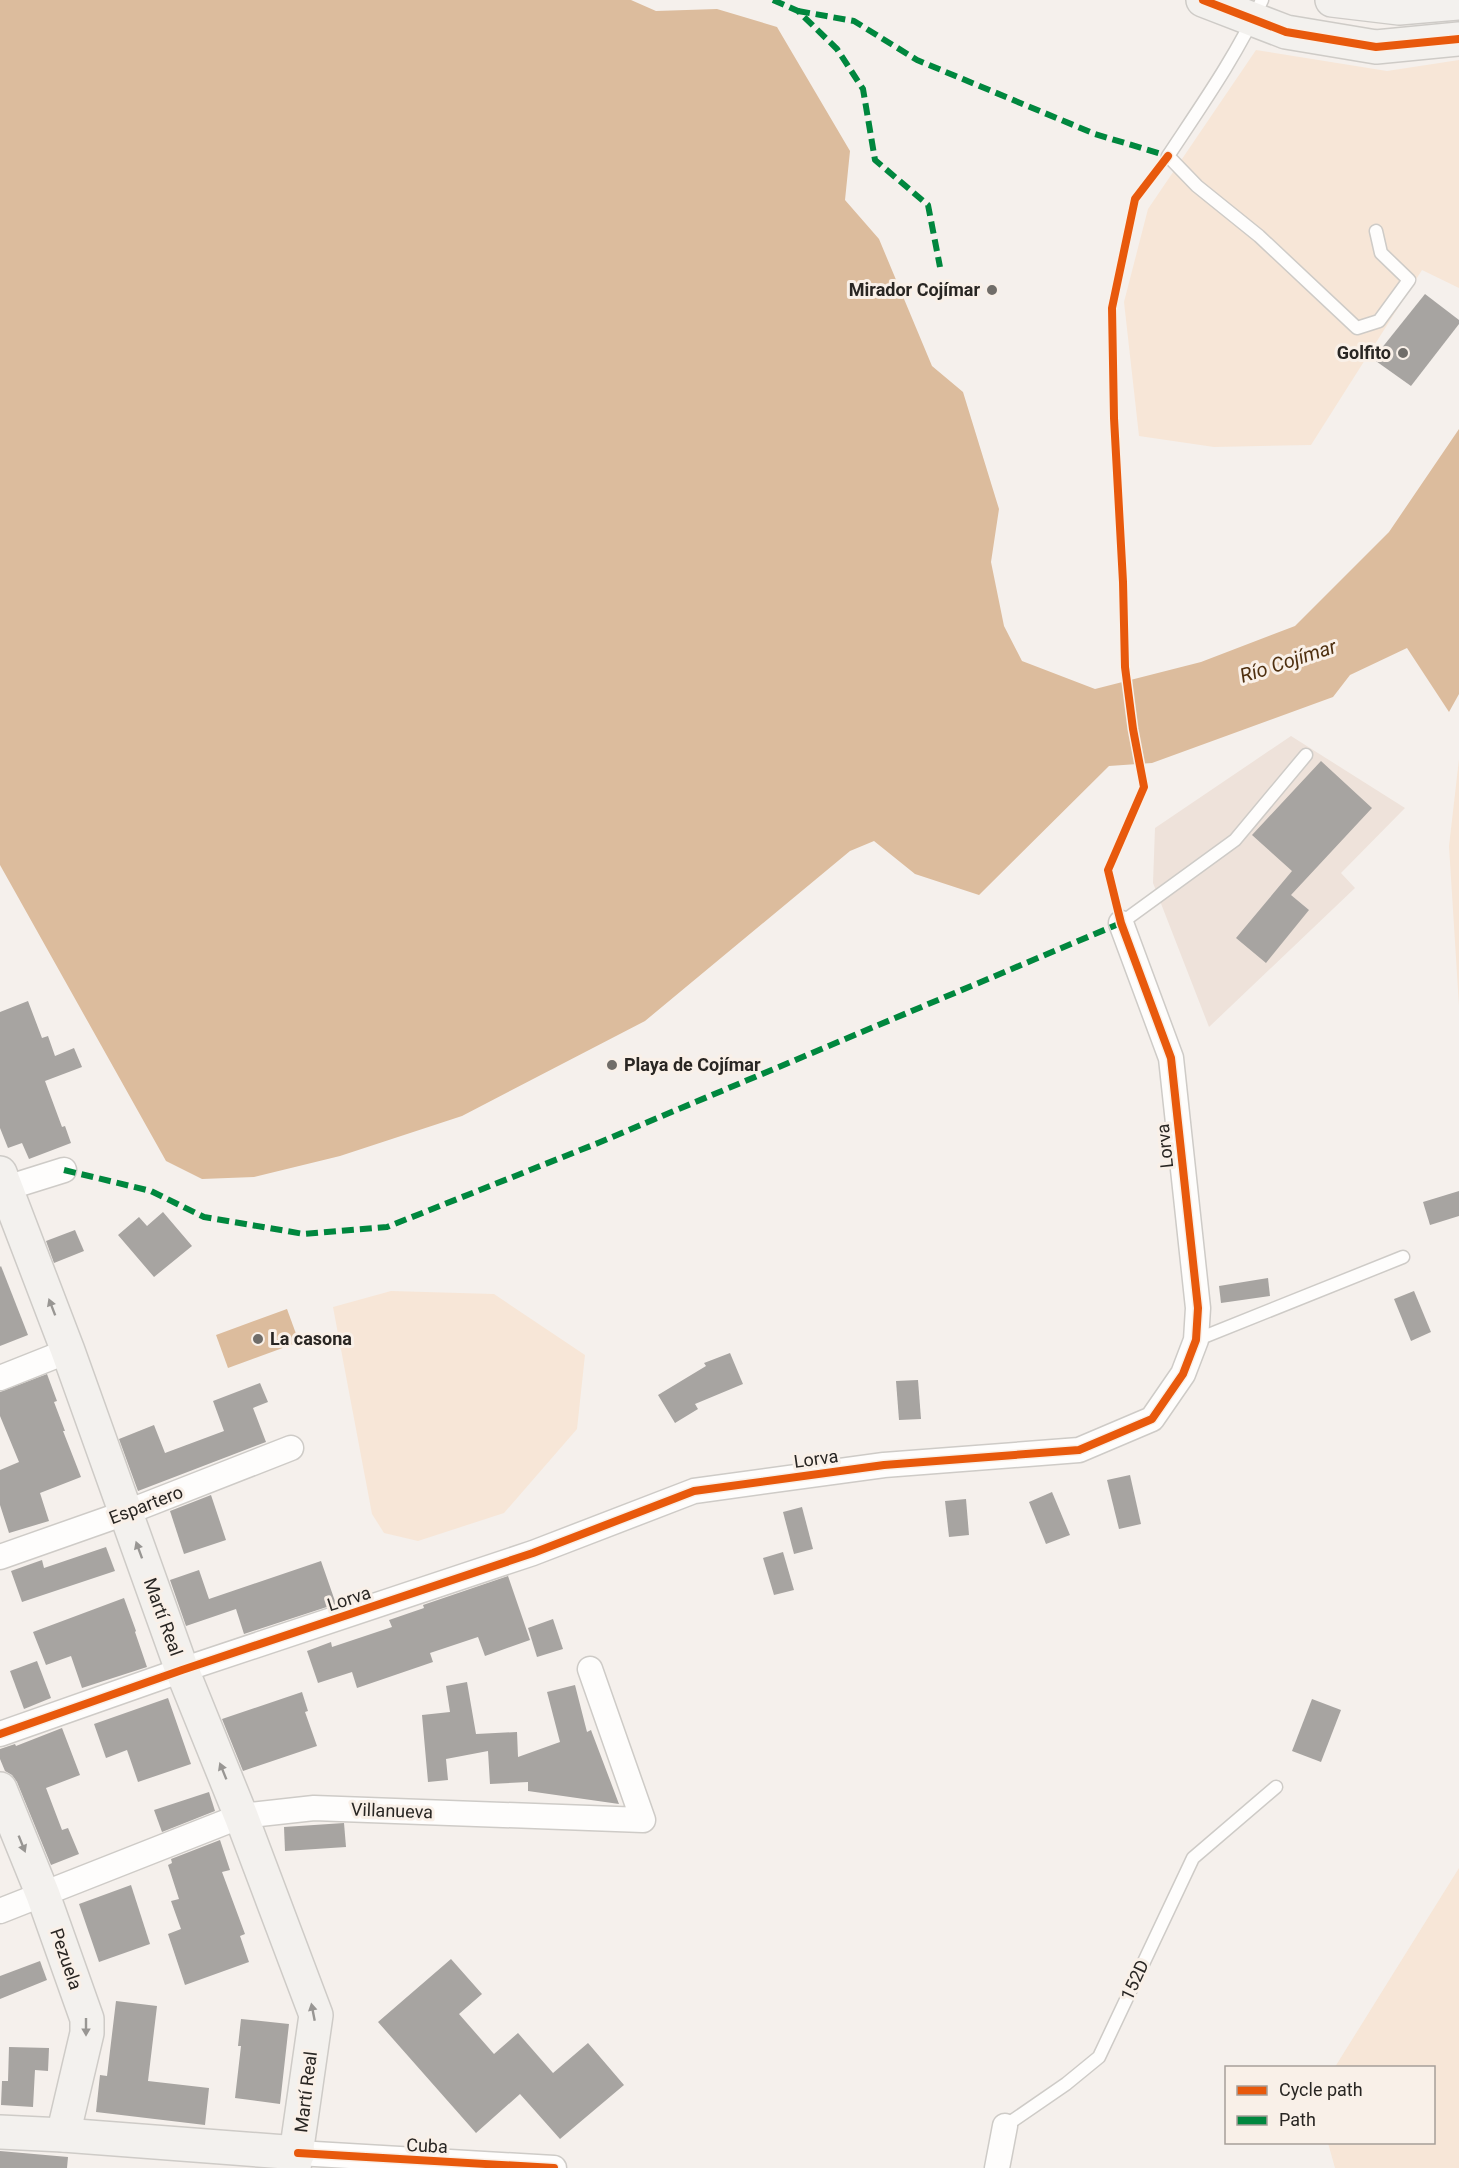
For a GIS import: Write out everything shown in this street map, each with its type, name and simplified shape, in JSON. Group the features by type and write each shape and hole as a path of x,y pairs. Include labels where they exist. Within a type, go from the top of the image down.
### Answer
{"main road":[{"path":"1203,0 1258,9 1286,32 1376,47 1459,39"},
{"path":"1332,0 1399,8 1459,3"},
{"name":"Martí Real","path":"2,1184 68,1351 182,1670 241,1816 316,2015 296,2161"},
{"name":"Pezuela","path":"0,1789 43,1895 87,2019 87,2033 63,2135"},
{"name":"Cuba","path":"0,2132 63,2135 296,2161"}],"street":[{"name":"Lorva","path":"0,1734 182,1670 533,1553 693,1491 884,1465 1079,1450 1152,1419 1184,1374 1196,1340 1198,1308 1171,1058 1121,924"},
{"path":"2,1184 64,1170"},
{"path":"0,1378 68,1351"},
{"name":"Espartero","path":"0,1557 126,1514 291,1448"},
{"name":"Villanueva","path":"0,1911 241,1816 314,1808 643,1820 591,1669"},
{"name":"152D","path":"997,2168 1005,2126"},
{"name":"Cuba","path":"296,2161 554,2168"}],"lane":[{"path":"1258,9 1203,104 1168,156 1197,186 1259,237 1357,328 1379,321 1409,280 1381,253 1376,231"},
{"path":"1121,924 1236,840 1306,754"},
{"path":"1196,1340 1403,1257"},
{"name":"152D","path":"1005,2126 1066,2084 1099,2057 1193,1858 1276,1787"}],"shaded area":[{"path":"1256,50 1387,71 1459,60 1459,288 1422,270 1311,445 1214,447 1139,436 1124,302 1148,209"},
{"path":"1291,736 1405,808 1341,873 1355,888 1209,1027 1153,883 1155,828"},
{"path":"1459,759 1459,1006 1449,846"},
{"path":"391,1291 494,1294 585,1355 577,1429 504,1513 418,1541 384,1533 372,1514 333,1307"},
{"path":"1459,1868 1459,2168 1335,2168 1328,2144 1435,2144 1435,2066 1336,2066"}],"water":[{"name":"Río Cojímar","path":"0,0 631,0 656,11 717,9 777,27 850,151 845,200 879,239 932,366 963,392 999,509 991,562 1004,626 1022,661 1095,689 1201,662 1295,626 1389,532 1459,429 1459,694 1449,712 1407,648 1350,675 1333,697 1152,763 1109,766 979,895 915,874 874,841 850,851 645,1021 462,1116 340,1156 254,1177 202,1179 166,1161 0,865"},
{"name":"La casona","path":"287,1309 299,1342 228,1368 216,1335"}],"building":[{"path":"1425,294 1459,320 1459,324 1411,386 1373,359"},
{"path":"1321,761 1372,808 1291,895 1309,910 1266,963 1236,938 1292,871 1252,835"},
{"path":"28,1001 42,1038 48,1036 55,1056 74,1048 82,1067 45,1081 62,1127 65,1126 71,1143 29,1159 22,1143 8,1148 0,1128 0,1012"},
{"path":"1459,1191 1459,1216 1430,1225 1423,1202"},
{"path":"163,1212 192,1246 154,1277 118,1235 139,1217 147,1226"},
{"path":"75,1230 84,1251 54,1263 46,1241"},
{"path":"0,1267 28,1335 0,1346"},
{"path":"1268,1278 1270,1296 1221,1303 1219,1286"},
{"path":"1414,1291 1431,1332 1411,1341 1394,1299"},
{"path":"730,1353 743,1384 695,1404 698,1409 675,1423 658,1395 706,1366 704,1363"},
{"path":"47,1374 57,1401 54,1402 65,1431 63,1431 81,1477 40,1493 49,1521 9,1533 0,1505 0,1470 19,1462 0,1416 0,1392"},
{"path":"918,1380 921,1419 899,1420 896,1381"},
{"path":"260,1383 268,1402 253,1408 266,1442 138,1491 119,1439 154,1425 165,1453 224,1431 213,1401"},
{"path":"1130,1475 1141,1524 1119,1529 1107,1480"},
{"path":"1052,1492 1070,1535 1046,1544 1029,1502"},
{"path":"211,1495 226,1540 184,1554 170,1511"},
{"path":"966,1499 969,1535 949,1537 945,1501"},
{"path":"802,1507 813,1549 794,1554 783,1512"},
{"path":"106,1547 115,1571 22,1602 11,1571 42,1560 44,1568"},
{"path":"783,1552 794,1590 774,1595 763,1558"},
{"path":"321,1561 336,1604 244,1634 236,1609 186,1626 170,1580 199,1570 209,1599"},
{"path":"508,1576 530,1640 485,1656 478,1637 430,1653 433,1662 357,1688 352,1672 318,1683 307,1651 331,1642 332,1647 392,1627 389,1620 424,1608 423,1605"},
{"path":"124,1598 147,1667 82,1688 71,1656 46,1665 33,1632"},
{"path":"553,1619 563,1649 537,1657 528,1628"},
{"path":"37,1661 51,1698 24,1709 10,1671"},
{"path":"467,1682 476,1734 517,1732 518,1757 560,1742 547,1692 575,1685 587,1732 591,1730 619,1804 528,1791 528,1782 490,1784 488,1751 446,1759 448,1780 428,1782 422,1715 450,1712 446,1686"},
{"path":"302,1692 308,1711 305,1712 317,1746 243,1771 222,1719"},
{"path":"168,1698 191,1764 138,1782 127,1750 106,1758 94,1724"},
{"path":"1312,1699 1341,1710 1321,1762 1292,1751"},
{"path":"62,1728 80,1775 46,1788 62,1830 68,1828 79,1854 51,1865 17,1782 5,1771 0,1759 0,1749 15,1744 16,1746"},
{"path":"209,1792 215,1811 162,1832 154,1810"},
{"path":"344,1823 346,1847 285,1851 284,1827"},
{"path":"220,1840 230,1870 222,1872 245,1934 240,1936 249,1962 185,1985 168,1934 181,1929 171,1901 179,1899 168,1865 172,1863 171,1859"},
{"path":"131,1885 150,1944 99,1962 79,1904"},
{"path":"451,1959 482,1994 459,2014 494,2054 518,2033 553,2073 588,2043 624,2085 560,2139 520,2094 476,2133 378,2022"},
{"path":"40,1961 47,1980 0,1999 0,1976"},
{"path":"116,2001 157,2006 148,2081 209,2088 205,2125 96,2112 100,2075 107,2076"},
{"path":"241,2019 289,2024 280,2104 235,2098 241,2046 238,2046"},
{"path":"9,2047 49,2048 48,2071 35,2070 33,2107 1,2105 2,2081 8,2081"},
{"path":"0,2151 68,2157 67,2168 0,2168"}],"marked path":[{"path":"773,0 798,11 837,49 863,89 875,160 928,205 940,267"},
{"path":"798,11 854,21 917,60 1095,134 1168,156"},
{"path":"64,1170 151,1191 204,1217 304,1234 387,1227 598,1143 1121,923"}],"cycle path":[{"path":"1203,0 1286,32 1376,47 1459,39"},
{"path":"0,1734 182,1670 533,1553 694,1491 884,1465 1079,1450 1152,1419 1183,1374 1196,1340 1198,1308 1171,1058 1121,923 1108,870 1144,787 1125,667 1114,418 1112,308 1135,199 1168,156"},
{"path":"298,2153 554,2168"}],"place":[{"name":"Mirador Cojímar","path":"992,290"},
{"name":"Golfito","path":"1403,353"},
{"name":"Playa de Cojímar","path":"612,1065"},
{"name":"La casona","path":"258,1339"}]}
